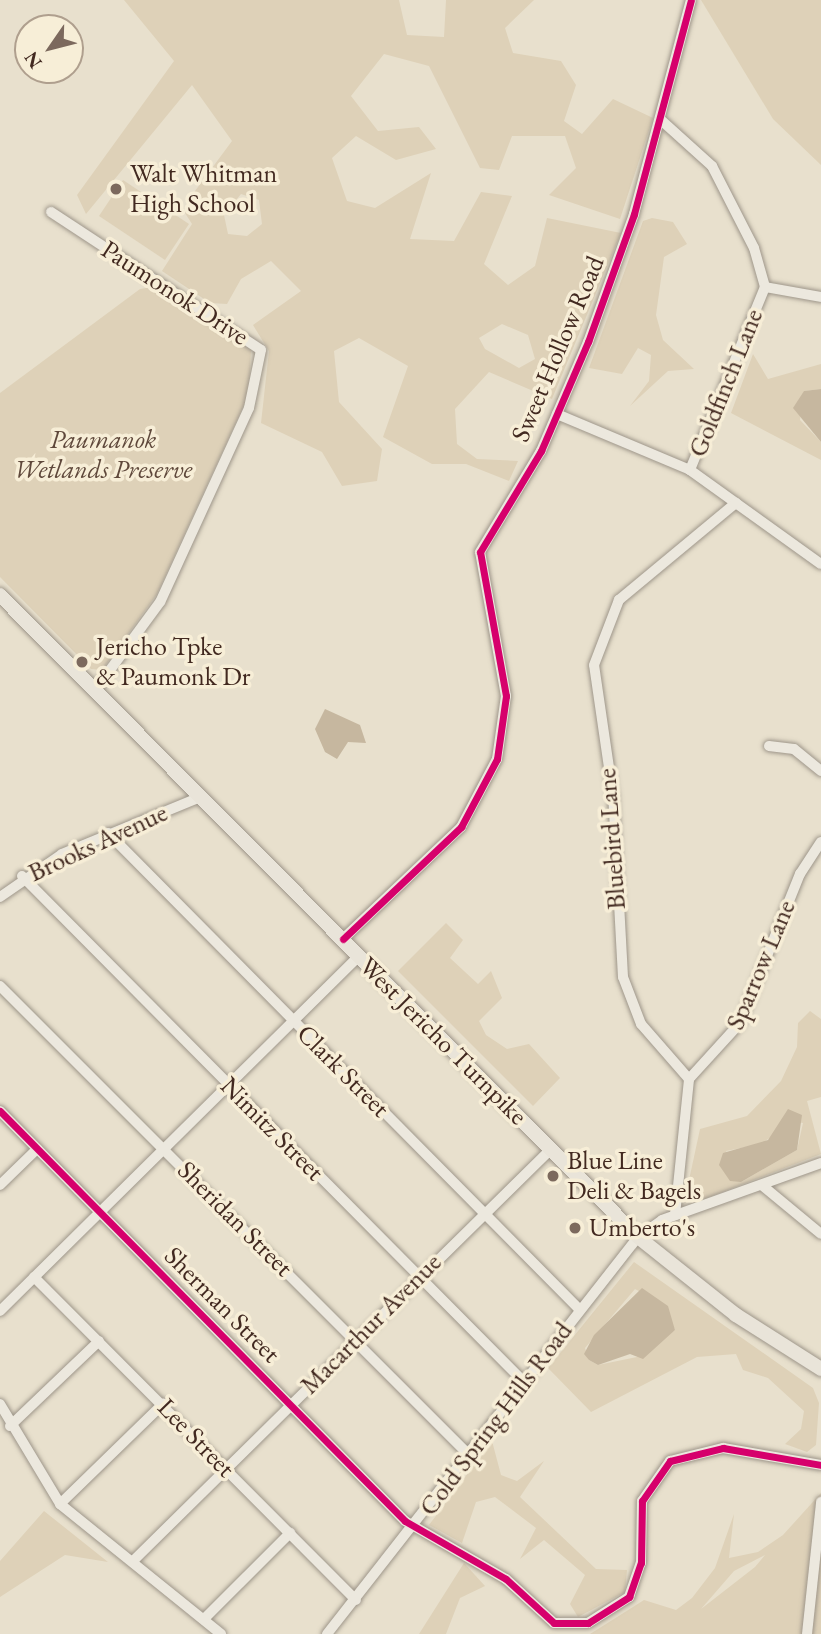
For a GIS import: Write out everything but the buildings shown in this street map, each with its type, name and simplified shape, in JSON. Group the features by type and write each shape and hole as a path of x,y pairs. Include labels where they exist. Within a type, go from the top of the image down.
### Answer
{"main road":[{"name":"West Jericho Turnpike","path":"0,595 638,1237 736,1315 821,1369"}],"street":[{"name":"Sweet Hollow Road","path":"343,939 461,827 497,759 505,685 480,552 557,414 618,263 661,120 691,0"},
{"name":"Goldfinch Lane","path":"661,120 712,166 754,248 765,287 690,470"},
{"name":"Paumonok Drive","path":"51,212 261,349 249,408 160,602 96,690"},
{"path":"765,287 821,297"},
{"path":"557,414 690,470 821,564"},
{"name":"Bluebird Lane","path":"689,1079 648,1035 623,977 613,795 594,665 619,600 736,503"},
{"path":"769,746 794,749 821,771"},
{"name":"Brooks Avenue","path":"0,897 22,876 108,833 200,797"},
{"name":"Clark Street","path":"108,833 579,1309"},
{"name":"Sparrow Lane","path":"689,1079 740,1023 800,874 821,842"},
{"name":"Nimitz Street","path":"22,876 522,1380"},
{"path":"0,1311 359,956"},
{"name":"Sheridan Street","path":"0,986 468,1454"},
{"path":"675,1215 689,1079"},
{"name":"Sherman Street","path":"0,1111 415,1529 506,1579 555,1629"},
{"path":"0,1185 37,1149"},
{"name":"Macarthur Avenue","path":"134,1560 483,1213 551,1149"},
{"name":"Cold Spring Hills Road","path":"327,1634 415,1529 522,1380 638,1237 675,1215 763,1186 821,1163"},
{"path":"763,1186 821,1234"},
{"name":"Lee Street","path":"34,1277 356,1600"},
{"path":"10,1426 99,1340"},
{"path":"0,1404 10,1426 60,1504 134,1560 221,1634"},
{"path":"60,1504 163,1404"},
{"path":"555,1629 588,1623 629,1597 641,1563 642,1501 670,1461 723,1448 821,1465"},
{"path":"807,1634 821,1502"},
{"path":"204,1619 290,1533"}],"green space":[{"path":"124,0 399,0 407,35 444,37 446,0 534,0 505,28 513,53 561,61 576,85 564,121 582,134 613,99 653,118 620,219 549,195 576,168 565,136 512,136 499,170 480,168 429,66 384,54 351,96 378,131 419,127 436,149 396,160 356,136 332,158 347,201 375,208 431,173 410,239 454,241 481,192 512,196 484,264 508,285 535,266 547,218 621,233 552,399 489,372 455,409 457,444 477,459 518,461 509,481 466,464 432,464 383,437 408,366 359,338 334,351 339,402 382,449 377,481 342,486 322,452 261,423 269,351 253,325 301,291 271,261 241,279 227,304 210,303 162,271 192,224 185,213 195,191 232,141 192,85 86,214 77,195 174,61","holes":["241,194 259,200 262,224 247,236 228,234 224,215","502,324 528,335 535,359 519,368 485,349 479,338"]},
{"path":"701,0 821,0 821,165 773,119"},
{"path":"123,180 189,224 165,260 99,216"},
{"path":"652,218 673,222 687,244 664,257 656,315 663,340 694,369 668,371 630,406 649,381 651,355 638,348 622,374 589,368 643,221"},
{"name":"Paumanok Wetlands Preserve","path":"152,287 251,347 249,394 157,594 102,670 91,669 0,577 0,393 140,289"},
{"path":"753,354 768,379 821,364 821,389 804,391 800,420 821,442 821,460 731,413"},
{"path":"446,923 463,940 450,958 478,984 491,971 502,998 479,1021 486,1035 507,1049 529,1044 560,1078 533,1106 398,971"},
{"path":"810,1011 821,1019 821,1097 807,1101 821,1154 694,1203 686,1194 700,1129 747,1116 781,1081 797,1047 798,1023","holes":["782,1120 803,1123 797,1150 741,1182 726,1151 761,1144 778,1132"]},
{"path":"634,1262 813,1388 819,1403 816,1445 807,1452 785,1444 801,1429 804,1411 768,1378 743,1370 736,1354 697,1357 591,1412 548,1368","holes":["635,1289 664,1305 675,1330 637,1357 598,1365 589,1360 585,1348"]},
{"path":"492,1441 501,1475 517,1481 544,1461 520,1497 596,1569 627,1570 625,1592 578,1617 570,1604 585,1575 544,1540 520,1559 536,1528 495,1497 476,1502 462,1543 429,1525"},
{"path":"821,1493 821,1634 590,1634 644,1600 676,1610 692,1598 715,1568 734,1514 729,1558 758,1552 783,1535","holes":["765,1555 755,1567 701,1609 734,1571"]},
{"path":"44,1511 108,1562 65,1555 0,1597 0,1561"},
{"path":"464,1563 485,1586 460,1598 446,1634 419,1634"}],"shaded area":[{"path":"821,389 821,442 793,408 804,391"},
{"path":"325,709 360,725 366,743 348,742 337,759 325,752 315,729"},
{"path":"788,1109 802,1115 797,1150 741,1182 730,1181 719,1165 723,1153 768,1140"},
{"path":"642,1288 668,1306 675,1330 643,1359 630,1354 598,1365 589,1360 584,1354 594,1335"}],"cycle path":[{"path":"343,939 461,827 497,759 506,696 480,552 541,451 588,342 634,214 691,0"},
{"path":"0,1111 405,1521 506,1579 554,1623 588,1623 629,1597 641,1563 642,1501 670,1461 723,1448 821,1465"}],"place":[{"name":"Walt Whitman High School","path":"116,189"},
{"name":"Jericho Tpke & Paumonk Dr","path":"82,662"},
{"name":"Blue Line Deli & Bagels","path":"553,1176"},
{"name":"Umberto's","path":"575,1228"}]}
